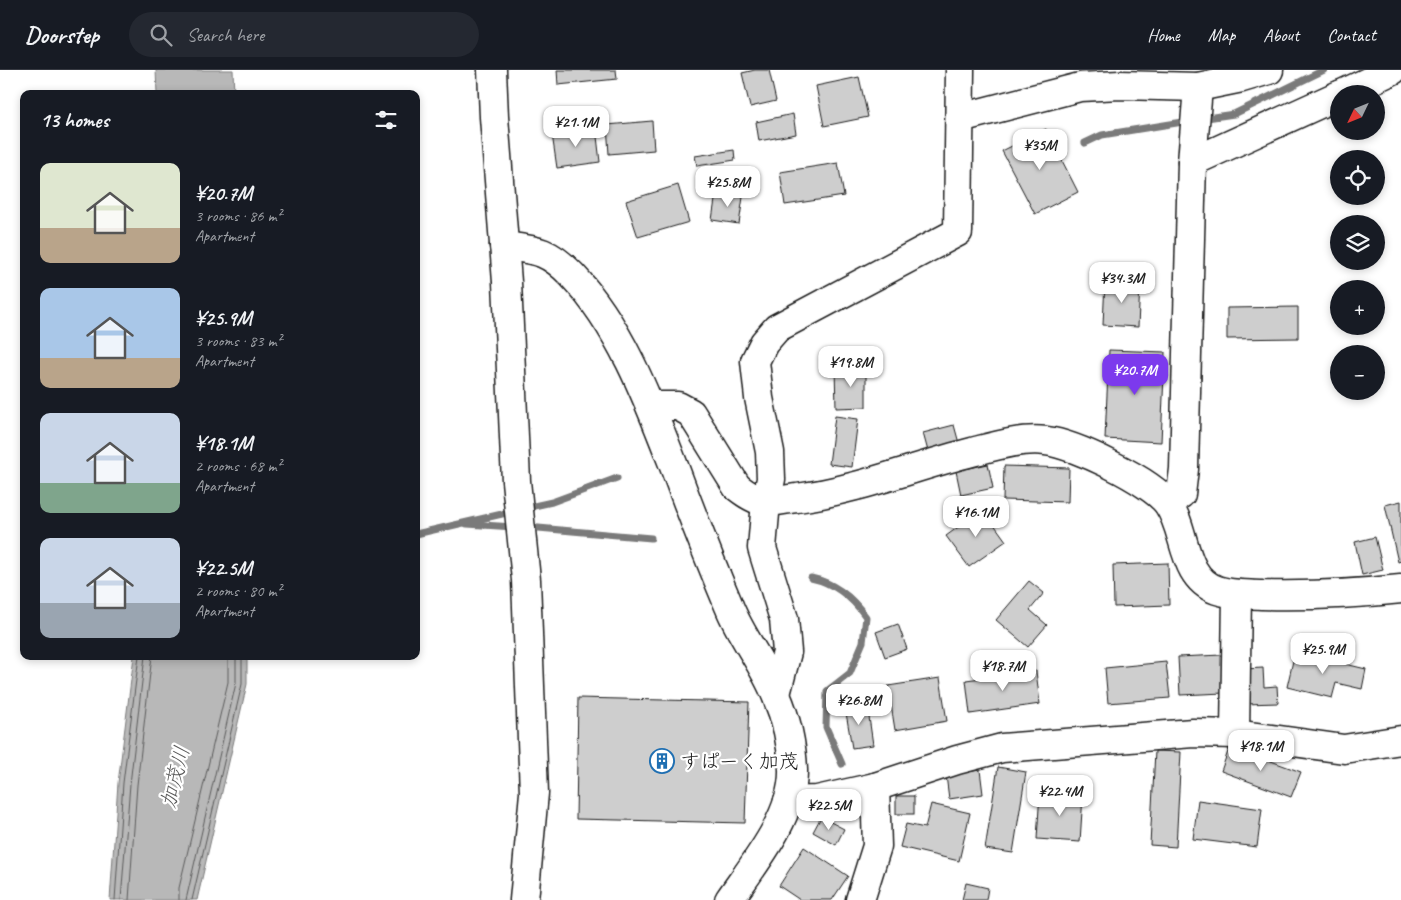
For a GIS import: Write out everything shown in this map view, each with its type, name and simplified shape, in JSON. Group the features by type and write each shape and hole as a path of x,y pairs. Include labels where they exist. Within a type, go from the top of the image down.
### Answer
{"street":[{"path":"492,70 507,282 516,480 526,580 534,793 524,900"},
{"path":"776,694 787,652 784,619 762,548 766,502 771,479 770,452 759,398 755,361 764,343 777,328 958,232 960,70"},
{"path":"960,118 1080,87 1120,85 1196,94 1269,70"},
{"path":"1360,85 1392,70"},
{"path":"1168,504 1181,494 1184,470 1192,155 1196,94"},
{"path":"1192,155 1330,98"},
{"path":"504,246 540,250 557,262 573,276 612,330 651,406 730,609 776,694 790,740 793,772 788,801 774,835 729,900"},
{"path":"651,406 678,406 691,413 737,487 748,496 766,502 853,488 1005,443 1045,441 1089,454 1141,482 1168,504 1181,532 1187,556 1194,571 1203,582 1216,590 1237,594 1289,595 1401,589"},
{"path":"1235,734 1234,658 1237,594"},
{"path":"788,801 817,800 875,787 957,760 1002,748 1193,733 1235,734 1344,749 1401,740"},
{"path":"860,900 877,846 875,787"}],"water":[{"path":"156,70 233,70 234,90 157,90"},
{"name":"加茂川","path":"133,660 247,660 247,684 197,900 110,900 118,783"}],"building":[{"path":"557,70 616,70 617,79 558,85"},
{"path":"755,70 769,70 776,101 750,107 742,73"},
{"path":"859,77 868,117 824,126 816,86"},
{"path":"793,114 796,134 759,141 756,122"},
{"path":"652,121 654,150 609,154 607,125"},
{"path":"596,128 600,162 557,168 552,134"},
{"path":"1046,129 1078,192 1035,214 1002,151"},
{"path":"734,150 735,160 697,166 695,156"},
{"path":"838,163 844,196 785,205 780,172"},
{"path":"678,185 689,222 638,237 626,201"},
{"path":"716,193 743,197 739,224 712,220"},
{"path":"1105,281 1140,283 1138,327 1103,325"},
{"path":"1298,307 1298,338 1227,339 1227,308"},
{"path":"1109,350 1165,352 1161,442 1105,439"},
{"path":"835,368 866,368 866,407 836,408"},
{"path":"835,416 858,419 852,467 829,464"},
{"path":"954,425 960,447 929,455 923,433"},
{"path":"988,464 993,488 961,495 956,471"},
{"path":"1004,466 1069,468 1068,502 1003,500"},
{"path":"1401,501 1401,561 1398,562 1385,505"},
{"path":"983,509 1006,541 969,567 946,536"},
{"path":"1375,537 1383,570 1362,575 1355,542"},
{"path":"1168,563 1169,605 1114,607 1113,565"},
{"path":"1029,581 1044,593 1030,610 1047,625 1028,647 996,620"},
{"path":"898,624 907,649 885,657 876,632"},
{"path":"1295,652 1366,669 1362,689 1336,683 1332,698 1287,687"},
{"path":"1222,655 1224,693 1180,695 1178,657"},
{"path":"1166,662 1170,698 1108,703 1105,668"},
{"path":"1263,668 1264,687 1277,686 1278,703 1245,704 1244,669"},
{"path":"1036,671 1040,704 970,714 966,680"},
{"path":"940,678 947,721 895,730 888,686"},
{"name":"すぱーく加茂","path":"578,698 749,702 745,823 576,819"},
{"path":"867,703 873,745 852,748 845,707"},
{"path":"1230,746 1301,772 1291,797 1221,771"},
{"path":"1155,751 1181,752 1176,847 1150,845"},
{"path":"998,767 1026,772 1013,853 985,849"},
{"path":"980,770 983,794 949,799 946,775"},
{"path":"1040,792 1083,795 1080,842 1037,839"},
{"path":"896,796 914,796 914,814 896,814"},
{"path":"1198,800 1262,809 1257,847 1193,839"},
{"path":"931,804 970,813 959,861 900,847 906,824 925,828"},
{"path":"821,817 844,829 836,845 813,832"},
{"path":"804,847 848,876 832,900 800,900 779,886"},
{"path":"966,883 988,888 986,900 962,900"}],"waterway":[{"path":"1200,119 1234,114 1324,70"},
{"path":"1085,143 1102,135 1189,121"},
{"path":"525,508 552,502 617,478"},
{"path":"420,533 515,511"},
{"path":"467,524 514,527"},
{"path":"527,527 651,538"},
{"path":"811,578 835,587 849,597 866,617 863,642 850,673 827,691 826,727 842,764"}],"place":[{"name":"すぱーく加茂","path":"662,761"}]}
